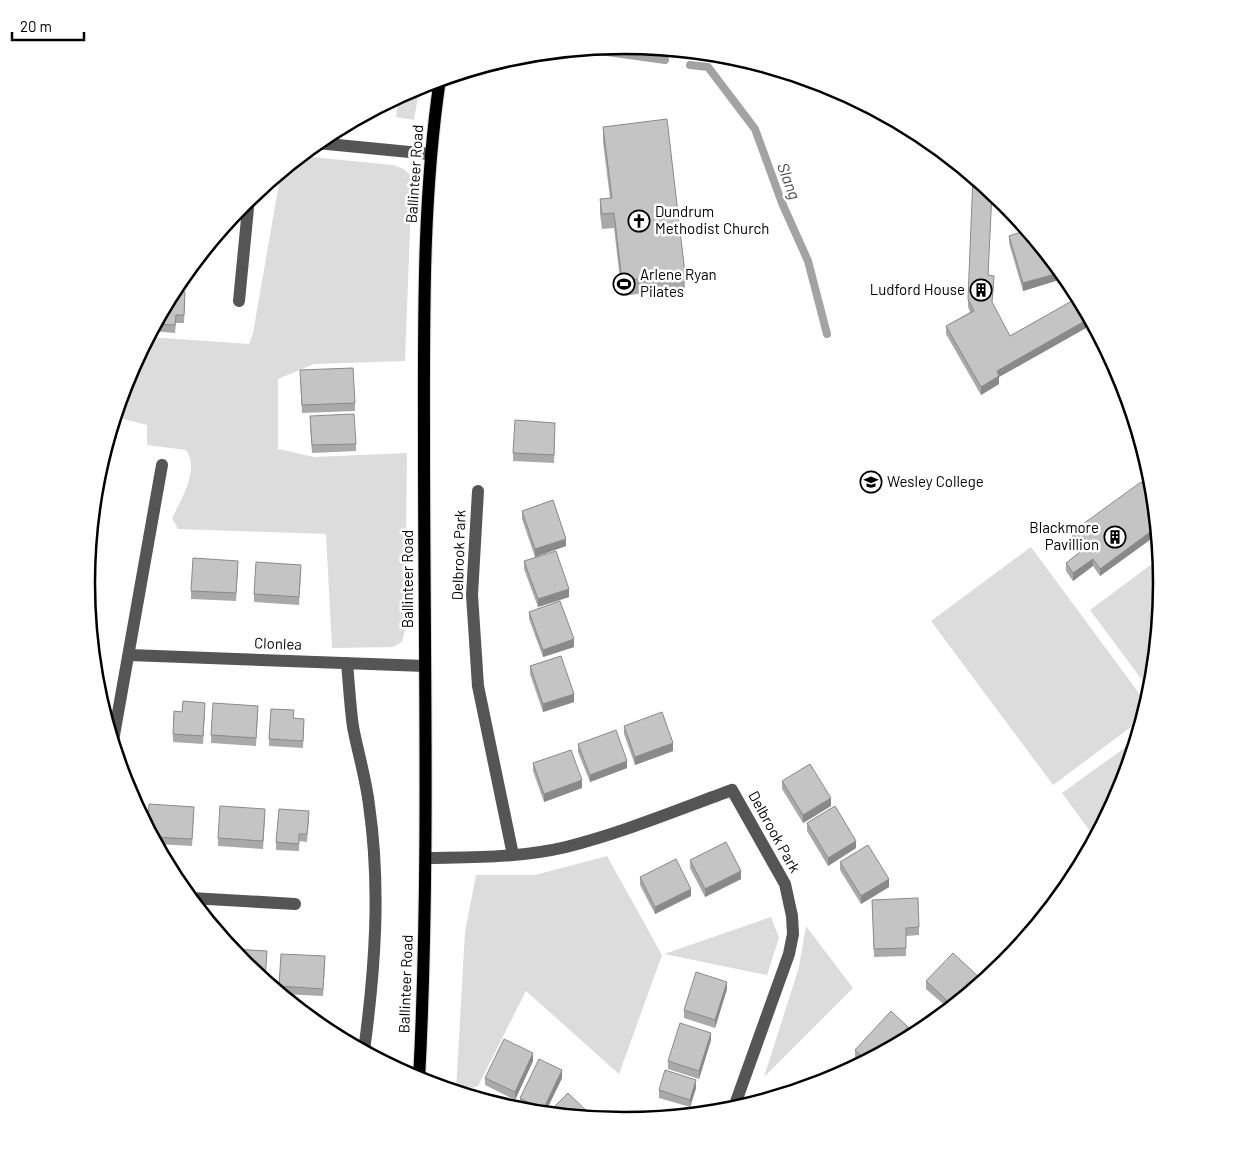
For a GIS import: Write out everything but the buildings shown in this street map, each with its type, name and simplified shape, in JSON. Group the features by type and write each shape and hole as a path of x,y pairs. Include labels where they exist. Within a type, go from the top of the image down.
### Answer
{"main road":[{"name":"Ballinteer Road","path":"419,1071 426,858 424,326 430,154 439,88"}],"street":[{"path":"328,144 430,154"},
{"path":"239,301 248,212"},
{"path":"115,728 162,465"},
{"name":"Delbrook Park","path":"478,491 472,595 478,686 513,855"},
{"name":"Clonlea","path":"129,654 425,666"},
{"path":"347,663 353,727 369,805 375,874 376,934 365,1044"},
{"name":"Delbrook Park","path":"426,858 513,855 565,847 628,828 732,790 785,884 792,916 789,954 737,1100"},
{"path":"200,899 295,904"}],"shaded area":[{"path":"418,96 414,120 396,117 398,105"},
{"path":"310,157 393,165 404,169 412,177 405,361 314,364 278,379 278,449 314,457 407,453 405,629 402,642 393,647 332,648 326,534 178,529 172,518 184,494 190,475 190,458 186,450 147,445 147,425 121,419 136,380 156,337 249,344 253,333 279,182"},
{"path":"1031,547 1142,697 1135,724 1053,785 931,621"},
{"path":"1153,563 1153,618 1144,683 1090,610"},
{"path":"1128,745 1113,786 1091,833 1062,793"},
{"path":"607,856 662,955 619,1074 526,991 478,1086 470,1089 456,1085 465,932 476,875 535,875"},
{"path":"771,917 779,938 767,975 664,954"},
{"path":"806,926 853,988 764,1077 799,967"}],"waterway":[{"name":"Slang","path":"622,54 665,60"},
{"name":"Slang","path":"690,65 708,67 755,129 782,203 808,261 827,334"}],"place":[{"name":"Dundrum Methodist Church","path":"639,221"},
{"name":"Arlene Ryan Pilates","path":"624,284"},
{"name":"Ludford House","path":"981,290"},
{"name":"Wesley College","path":"871,482"},
{"name":"Blackmore Pavillion","path":"1115,537"}]}
